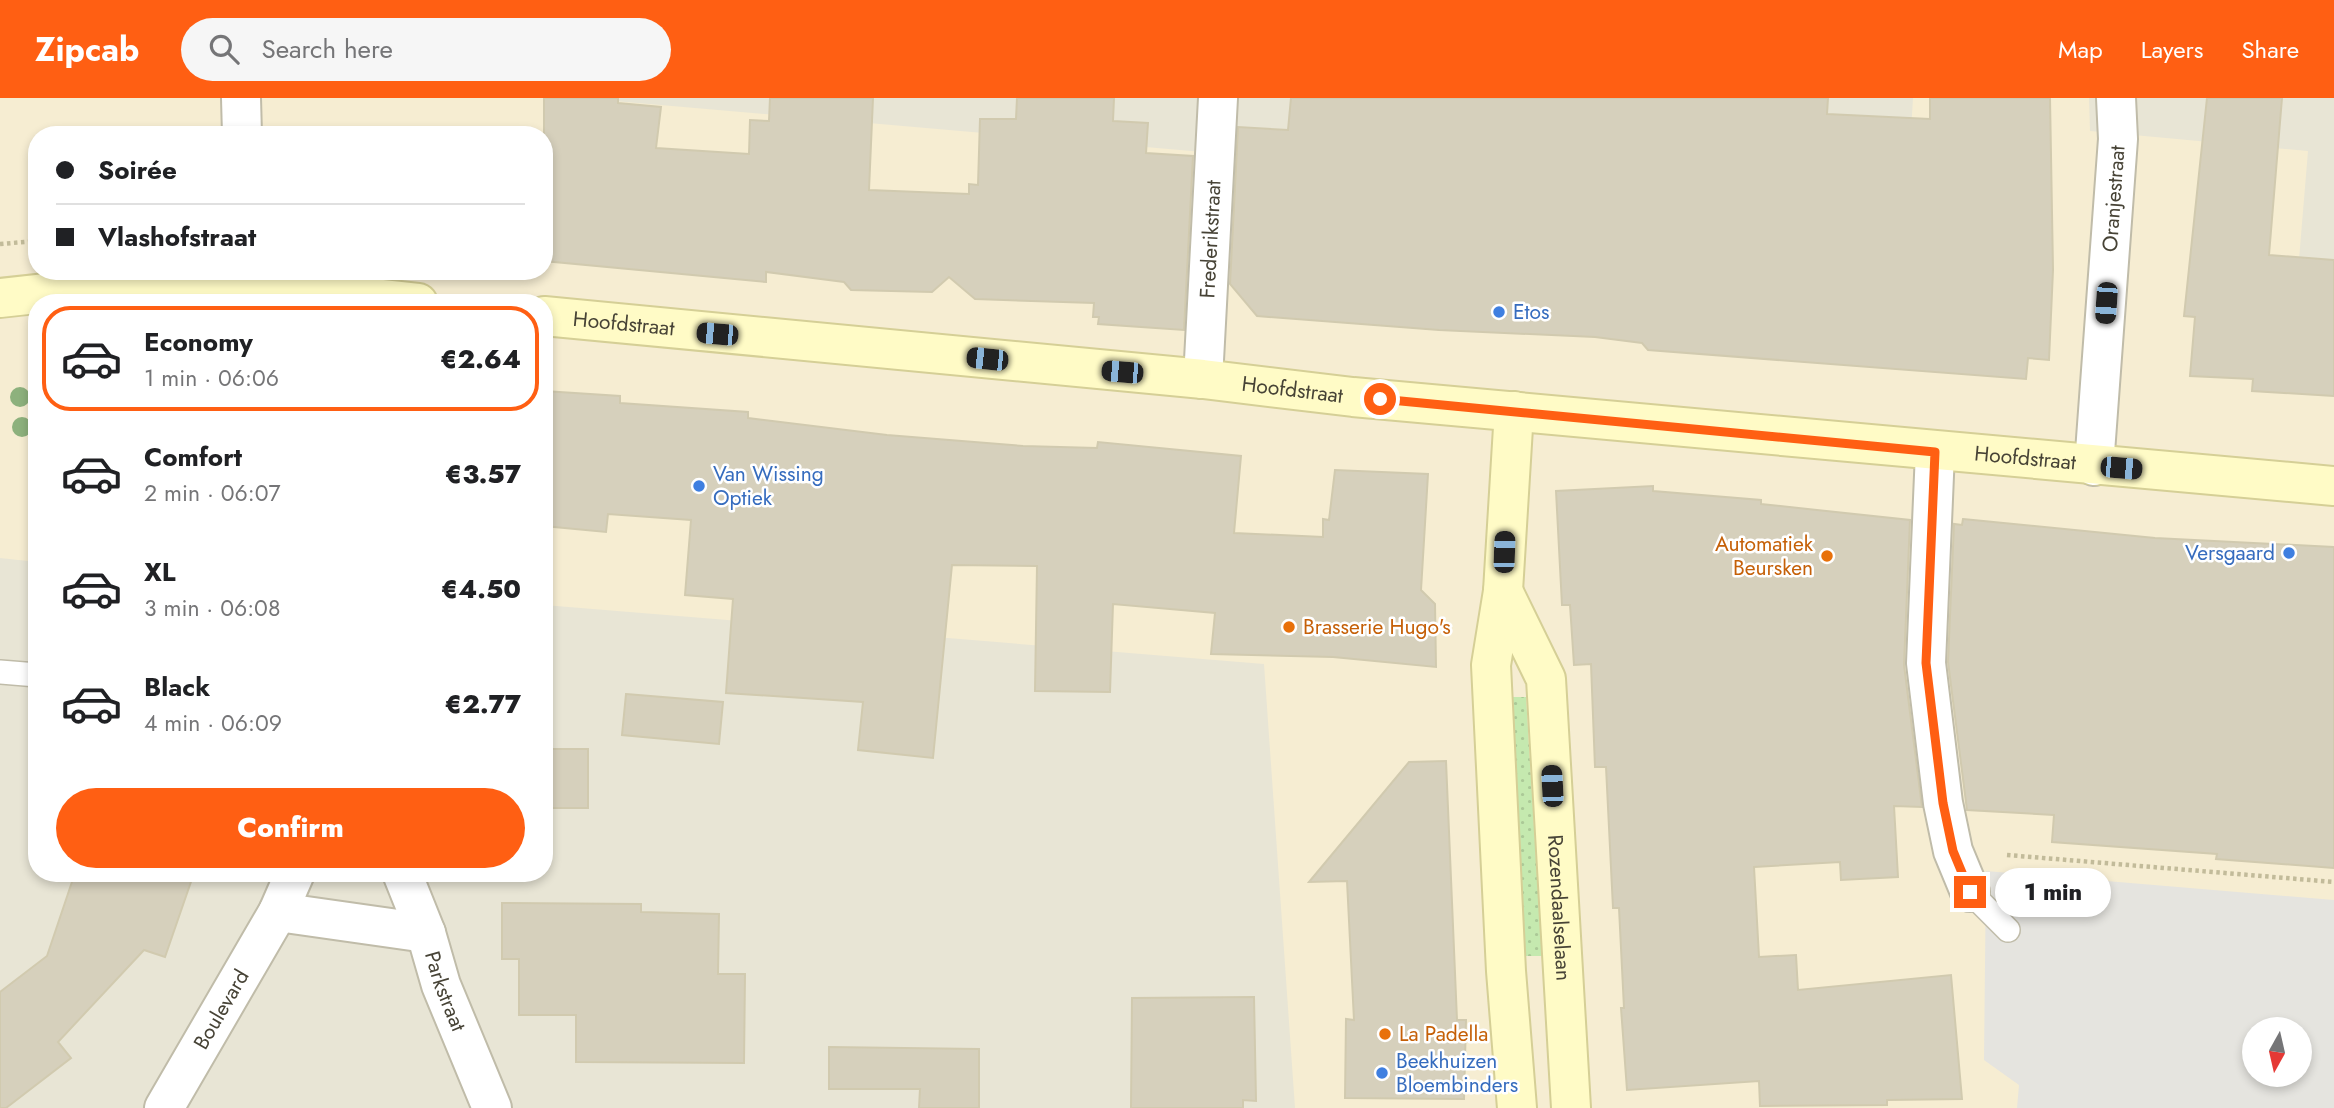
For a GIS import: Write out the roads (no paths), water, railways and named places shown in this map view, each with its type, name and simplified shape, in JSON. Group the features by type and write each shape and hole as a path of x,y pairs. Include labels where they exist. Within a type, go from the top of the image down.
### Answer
{"main road":[{"path":"36,294 100,287 244,286 326,294"},
{"path":"0,298 28,295"},
{"name":"Hoofdstraat","path":"553,317 1935,452 2334,486"},
{"name":"Rozendaalselaan","path":"1514,411 1503,591 1491,665 1506,971 1517,1108"},
{"name":"Rozendaalselaan","path":"1503,591 1546,679 1571,1108"}],"street":[{"path":"241,98 242,126"},
{"name":"Frederikstraat","path":"1203,379 1218,98"},
{"name":"Oranjestraat","path":"2094,466 2118,139 2116,98"},
{"path":"1935,452 1926,663 1943,803 1953,851 1970,892"},
{"name":"Boulevard","path":"164,1108 278,912 291,882"},
{"name":"Parkstraat","path":"406,882 426,933 441,985 492,1108"},
{"path":"278,912 426,933"}],"lane":[{"path":"0,672 28,674"},
{"path":"1970,892 2008,930"}],"place":[{"name":"Etos","path":"1499,312"},
{"name":"Van Wissing Optiek","path":"699,486"},
{"name":"Versgaard","path":"2289,553"},
{"name":"Automatiek Beursken","path":"1827,556"},
{"name":"Brasserie Hugo's","path":"1289,627"},
{"name":"La Padella","path":"1385,1034"},
{"name":"Beekhuizen Bloembinders","path":"1382,1073"}]}
